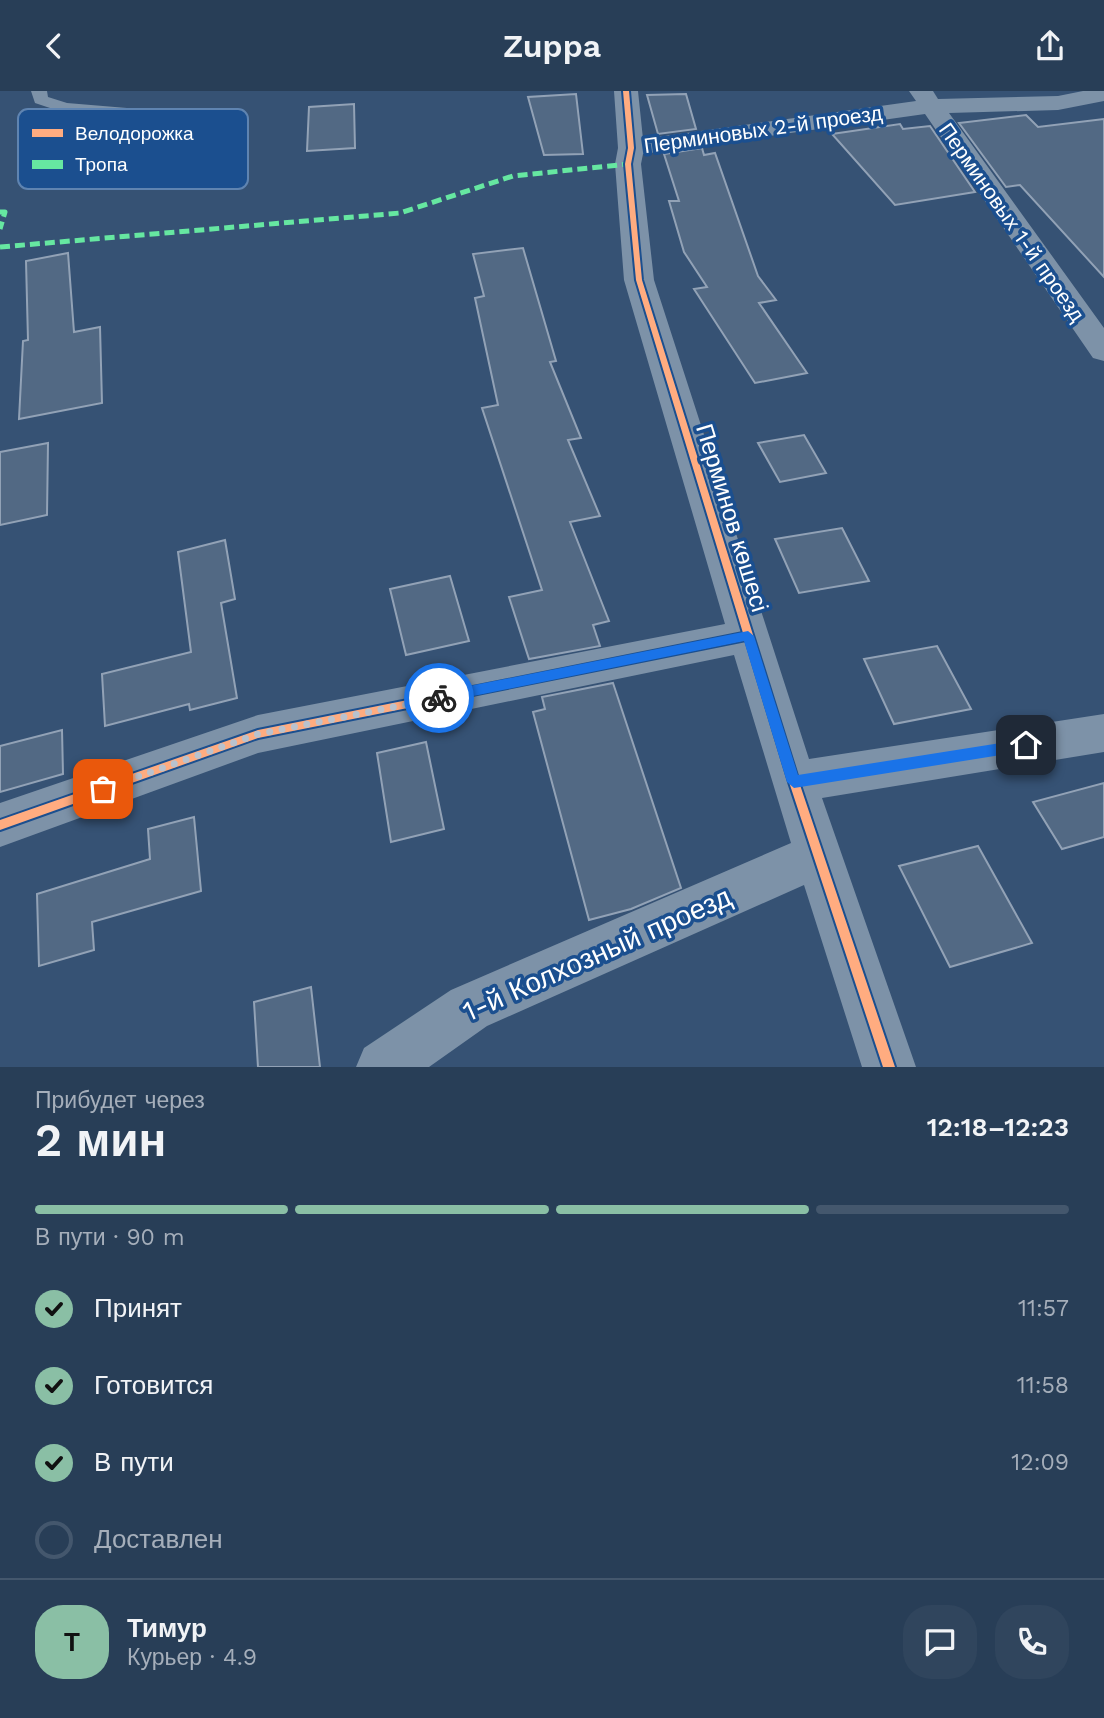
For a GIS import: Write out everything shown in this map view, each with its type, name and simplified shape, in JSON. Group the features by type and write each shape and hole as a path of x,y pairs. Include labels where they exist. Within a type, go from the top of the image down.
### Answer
{"street":[{"name":"Перминов көшесі","path":"626,91 631,148 628,164 639,280 794,782 889,1067"},
{"name":"Перминовых 2-й проезд","path":"631,148 925,99 1058,103 1104,94"},
{"name":"Перминовых 1-й проезд","path":"925,99 1104,351"},
{"path":"0,825 258,734 748,636"},
{"path":"794,782 1104,733"},
{"name":"1-й Колхозный проезд","path":"383,1067 469,1008 818,855"}],"lane":[{"path":"39,91 41,100 77,109"}],"building":[{"path":"576,94 583,154 544,155 528,97"},
{"path":"686,94 696,129 658,134 647,95"},
{"path":"354,104 355,148 307,151 309,107"},
{"path":"1026,115 1038,127 1104,119 1104,277 1020,185 1006,187 959,123"},
{"path":"900,124 903,129 930,126 975,192 895,205 832,134"},
{"path":"702,148 704,155 715,153 758,276 776,300 759,303 807,373 755,383 694,289 707,287 684,252 669,201 679,201 664,154"},
{"path":"523,248 556,361 550,362 581,438 568,440 600,516 570,522 609,621 593,625 600,646 529,659 509,597 542,590 482,408 498,405 475,298 484,296 473,254"},
{"path":"68,253 74,332 100,327 102,403 19,419 23,341 28,340 26,261"},
{"path":"804,435 826,473 780,482 758,443"},
{"path":"48,443 47,515 0,525 0,452"},
{"path":"842,528 869,581 799,593 775,539"},
{"path":"225,540 235,599 221,603 237,698 190,710 189,704 105,726 102,674 191,652 178,552"},
{"path":"450,576 469,641 406,655 390,589"},
{"path":"937,646 971,709 894,724 864,659"},
{"path":"613,683 681,888 631,909 589,920 533,712 545,709 542,697"},
{"path":"62,730 63,774 0,792 0,746"},
{"path":"426,742 444,829 391,842 377,753"},
{"path":"1104,783 1104,837 1062,849 1033,802"},
{"path":"194,817 201,891 92,922 94,950 39,966 37,894 150,859 148,829"},
{"path":"978,846 1032,943 950,967 899,866"},
{"path":"311,987 320,1067 258,1067 254,1002"}],"marked path":[{"path":"0,247 400,213 513,176 628,164"},
{"path":"0,212 5,212 0,229"}],"cycle path":[{"path":"626,91 631,148 628,164 639,280 794,782 889,1067"},
{"path":"0,825 258,734 748,636"}],"way so far":[{"path":"103,789 258,734 439,698"}],"route":[{"path":"439,698 748,636 794,782 1026,745"}]}
